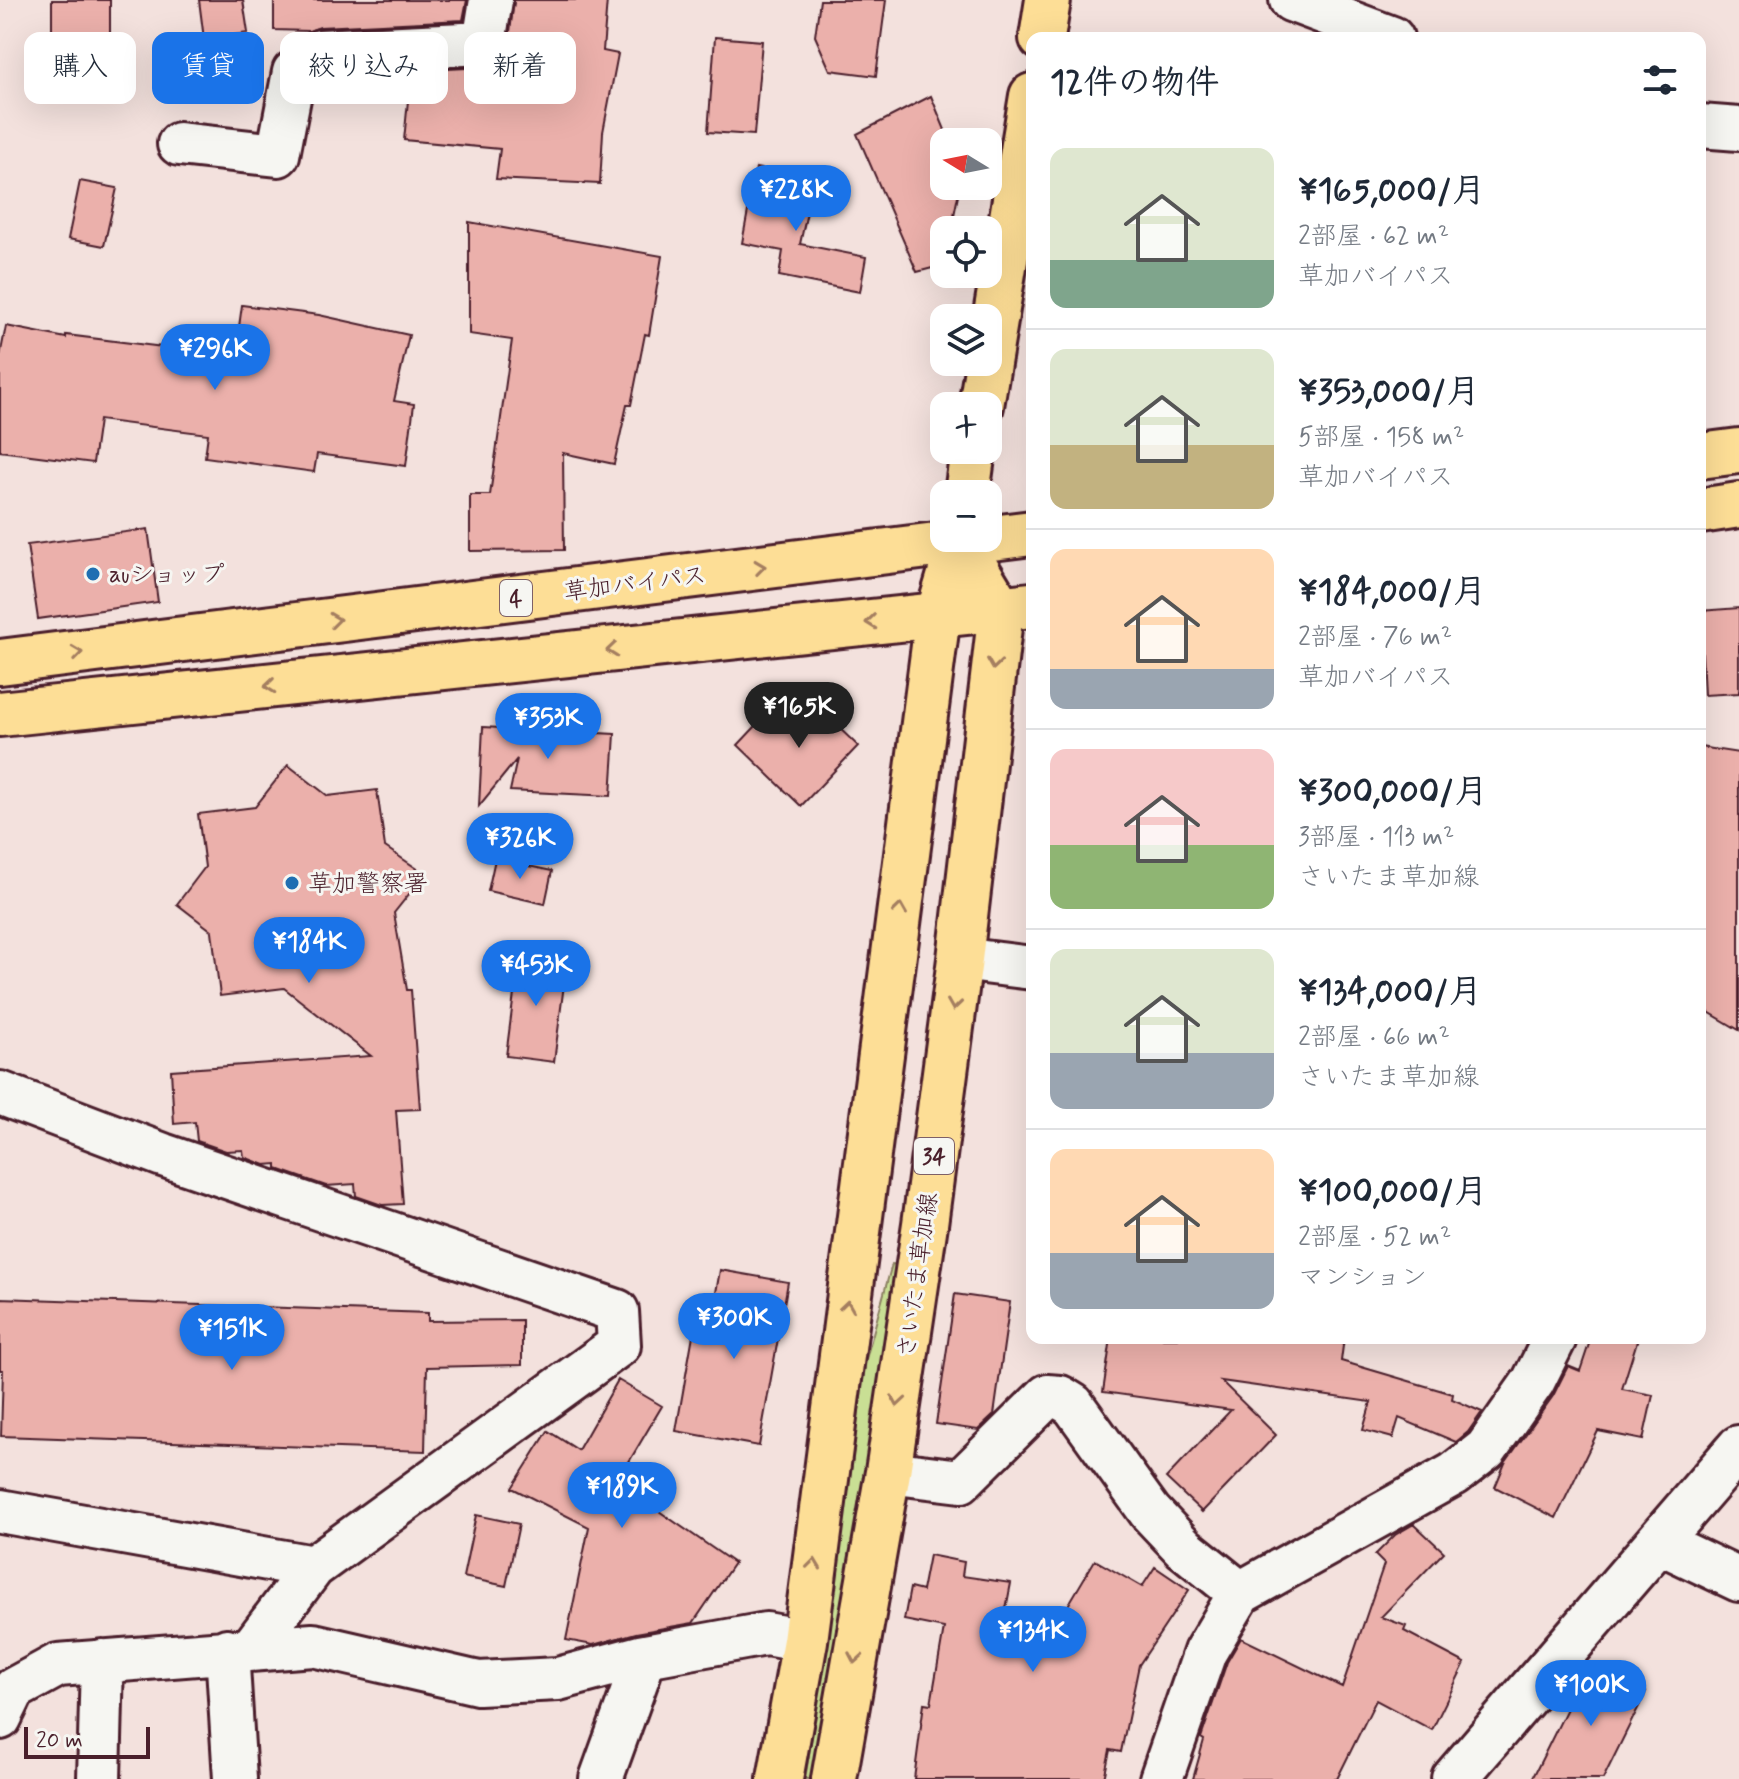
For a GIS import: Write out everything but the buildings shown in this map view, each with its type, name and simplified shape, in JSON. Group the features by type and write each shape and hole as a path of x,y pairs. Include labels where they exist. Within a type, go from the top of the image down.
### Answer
{"main road":[{"path":"1043,32 1048,0"},
{"path":"983,392 1026,132"},
{"path":"1706,455 1739,451"},
{"path":"1706,510 1739,505"},
{"name":"草加バイパス","path":"1002,536 1026,534"},
{"name":"草加バイパス","path":"0,662 930,544"},
{"path":"780,1779 805,1641 938,615 956,552"},
{"path":"970,552 1017,608"},
{"path":"0,714 1017,608"},
{"name":"さいたま草加線","path":"834,1779 888,1472 960,959 1017,608"}],"street":[{"path":"179,144 278,155 294,72 311,58 321,51 484,43 491,0"},
{"path":"1291,0 1336,8 1381,32"},
{"path":"1706,126 1739,129"},
{"path":"960,959 1026,967"},
{"path":"0,1093 163,1155 617,1311 619,1345 313,1567 239,1649 235,1779"},
{"path":"1161,1779 1205,1652 1240,1593 1454,1474 1486,1449 1533,1382 1552,1344"},
{"path":"888,1472 961,1481 1047,1396 1060,1397 1073,1405 1150,1512 1184,1548 1240,1593"},
{"path":"1454,1779 1739,1448"},
{"path":"0,1511 313,1567"},
{"path":"1659,1542 1739,1580"},
{"path":"0,1718 14,1689 58,1665 313,1645 478,1683 558,1679 640,1657 766,1634 805,1641"},
{"path":"601,1779 640,1671 640,1657"},
{"path":"99,1779 102,1661"}],"green space":[{"path":"892,1264 899,1265 888,1358 815,1779 805,1779 830,1624 866,1359"}],"place":[{"name":"auショップ","path":"93,574"},
{"name":"草加警察署","path":"292,883"}]}
